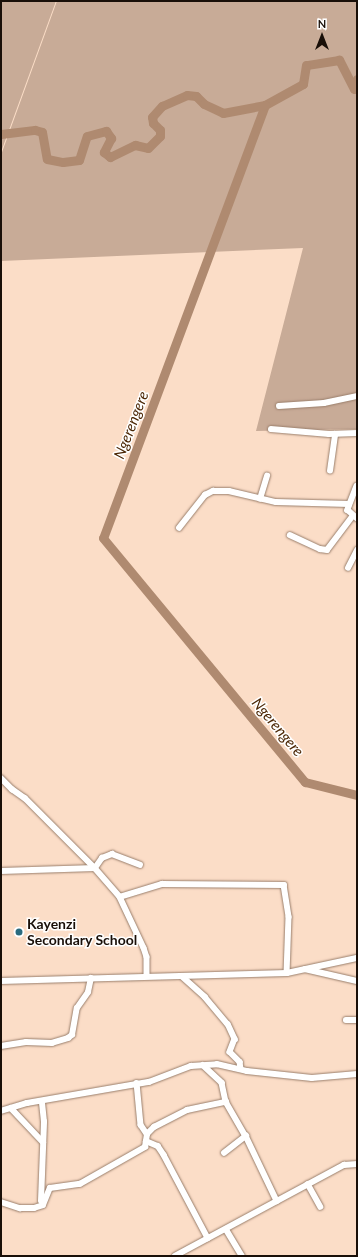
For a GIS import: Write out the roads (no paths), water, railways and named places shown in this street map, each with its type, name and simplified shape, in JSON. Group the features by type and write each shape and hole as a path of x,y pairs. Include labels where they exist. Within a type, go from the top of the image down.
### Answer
{"street":[{"path":"278,406 324,404 357,396"},
{"path":"272,429 335,434 357,432"},
{"path":"330,471 335,434"},
{"path":"260,499 267,476"},
{"path":"290,535 320,549 327,550 355,518 348,510 357,486"},
{"path":"178,528 205,495 211,491 229,491 260,499 287,503 349,504"},
{"path":"348,568 357,550"},
{"path":"1,778 12,789 25,798 95,868 120,897 144,948 147,957 147,975"},
{"path":"95,868 102,858 112,854 140,865"},
{"path":"1,871 95,868"},
{"path":"120,897 162,884 284,885 290,917 287,973"},
{"path":"1,981 147,975 183,978 287,973 357,958"},
{"path":"305,969 357,981"},
{"path":"1,1046 26,1042 52,1043 68,1038 72,1035 77,1008 88,992 90,978"},
{"path":"183,978 205,997 228,1024 235,1040 230,1052 240,1062 241,1069"},
{"path":"346,1020 357,1020"},
{"path":"1,1111 137,1082 149,1082 180,1070 203,1065 217,1064 241,1069 312,1078 357,1074"},
{"path":"203,1065 222,1083 226,1102 246,1136 277,1202"},
{"path":"41,1205 50,1188 80,1184 145,1147 146,1134 141,1125 137,1082"},
{"path":"41,1205 43,1142 42,1102"},
{"path":"146,1134 187,1110 226,1102"},
{"path":"11,1108 43,1142"},
{"path":"224,1153 246,1136"},
{"path":"146,1141 158,1146 164,1155 208,1238"},
{"path":"174,1256 344,1165 357,1164"},
{"path":"308,1184 321,1206"},
{"path":"1,1202 20,1208 41,1205"},
{"path":"226,1229 242,1256"}],"waterway":[{"name":"Ngerengere","path":"357,79 354,89 339,60 306,65 303,84 265,105 103,538 305,782 357,795"},
{"path":"1,134 35,130 42,132 47,159 63,162 79,160 87,136 106,131 111,138 104,152 110,157 135,145 148,148 160,136 160,130 153,123 152,117 162,106 187,95 196,96 204,104 223,113 265,105"}],"place":[{"name":"Kayenzi Secondary School","path":"19,932"}]}
